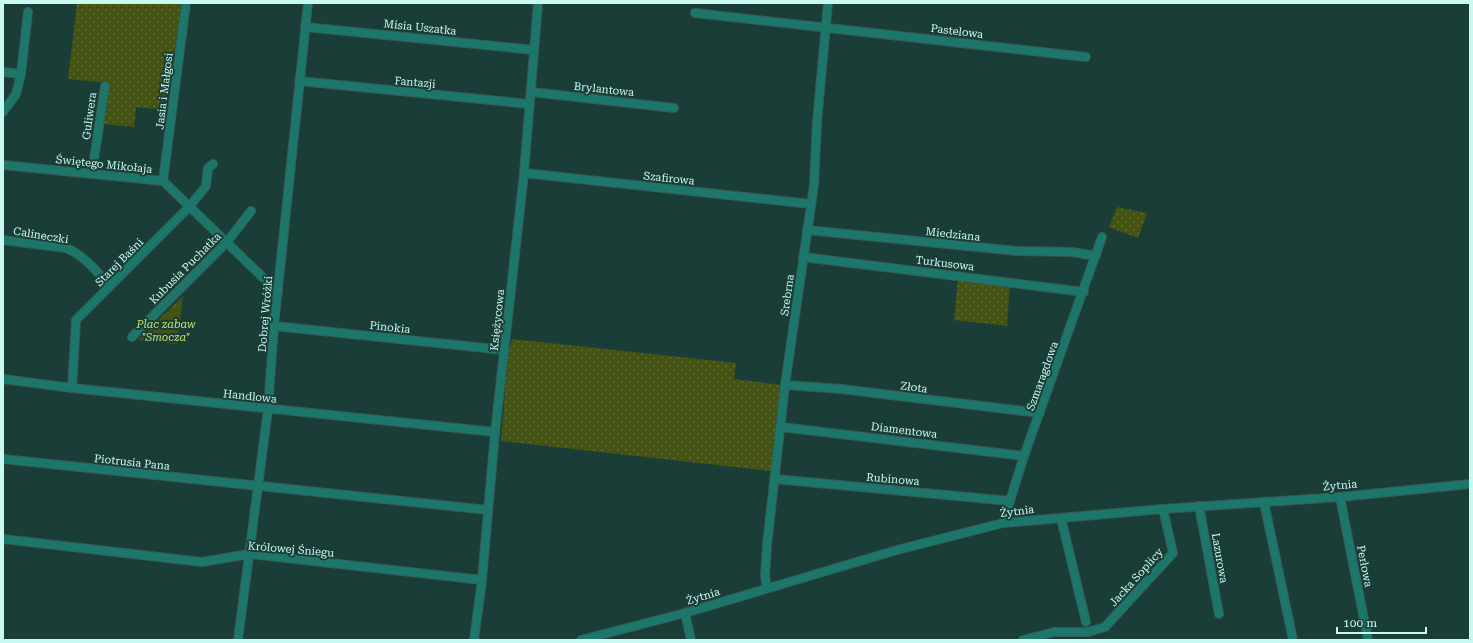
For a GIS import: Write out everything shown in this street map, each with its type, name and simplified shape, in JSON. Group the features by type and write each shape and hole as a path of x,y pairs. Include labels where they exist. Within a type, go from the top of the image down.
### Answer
{"street":[{"name":"Jasia i Małgosi","path":"163,181 186,3"},
{"name":"Dobrej Wróżki","path":"238,640 268,409 274,326 308,3"},
{"name":"Księżycowa","path":"474,640 482,580 495,432 524,173 538,3"},
{"name":"Srebrna","path":"767,588 764,576 785,384 814,185 817,122 828,3"},
{"path":"3,112 16,94 21,74 28,12"},
{"name":"Pastelowa","path":"695,13 1086,57"},
{"name":"Misia Uszatka","path":"305,27 534,50"},
{"path":"3,72 21,74"},
{"name":"Fantazji","path":"299,82 529,104"},
{"name":"Guliwera","path":"92,173 105,86"},
{"name":"Brylantowa","path":"531,92 674,108"},
{"name":"Starej Baśni","path":"72,388 76,320 190,206 206,186 208,168 213,164"},
{"name":"Świętego Mikołaja","path":"3,165 163,181 278,292"},
{"name":"Szafirowa","path":"524,173 811,204"},
{"name":"Kubusia Puchatka","path":"132,337 227,242 251,211"},
{"name":"Miedziana","path":"807,230 1017,251 1072,252 1096,256"},
{"name":"Szmaragdowa","path":"1003,523 1024,456 1084,292 1102,237"},
{"name":"Calineczki","path":"3,240 66,248 75,251 81,255 110,286"},
{"name":"Turkusowa","path":"803,257 1084,292"},
{"name":"Pinokia","path":"274,326 504,350"},
{"name":"Handlowa","path":"3,379 72,388 495,432"},
{"name":"Złota","path":"785,384 841,389 1040,413"},
{"name":"Diamentowa","path":"781,427 1024,456"},
{"name":"Piotrusia Pana","path":"3,459 488,510"},
{"name":"Rubinowa","path":"774,479 1010,501"},
{"name":"Żytnia","path":"581,640 686,613 897,550 1003,523 1199,506 1340,497 1470,484"},
{"name":"Perłowa","path":"1340,497 1368,640"},
{"path":"1264,502 1293,640"},
{"name":"Lazurowa","path":"1199,506 1219,614"},
{"name":"Jacka Soplicy","path":"1023,640 1054,632 1088,632 1105,627 1173,553 1164,509"},
{"path":"1061,518 1086,622"},
{"name":"Królowej Śniegu","path":"3,539 202,562 249,554 482,580"},
{"path":"686,613 690,640"},
{"name":"Dobrej Wróżki","path":"240,627 243,640"}],"green space":[{"path":"77,3 181,3 167,110 136,107 134,127 102,124 109,83 68,79"},
{"path":"1117,207 1147,213 1138,238 1109,227"},
{"path":"958,278 1010,284 1007,326 954,320"},
{"name":"Plac zabaw \"Smocza\"","path":"183,296 177,344 138,340"},
{"path":"512,339 736,363 734,379 781,385 771,471 501,441 508,355"}]}
